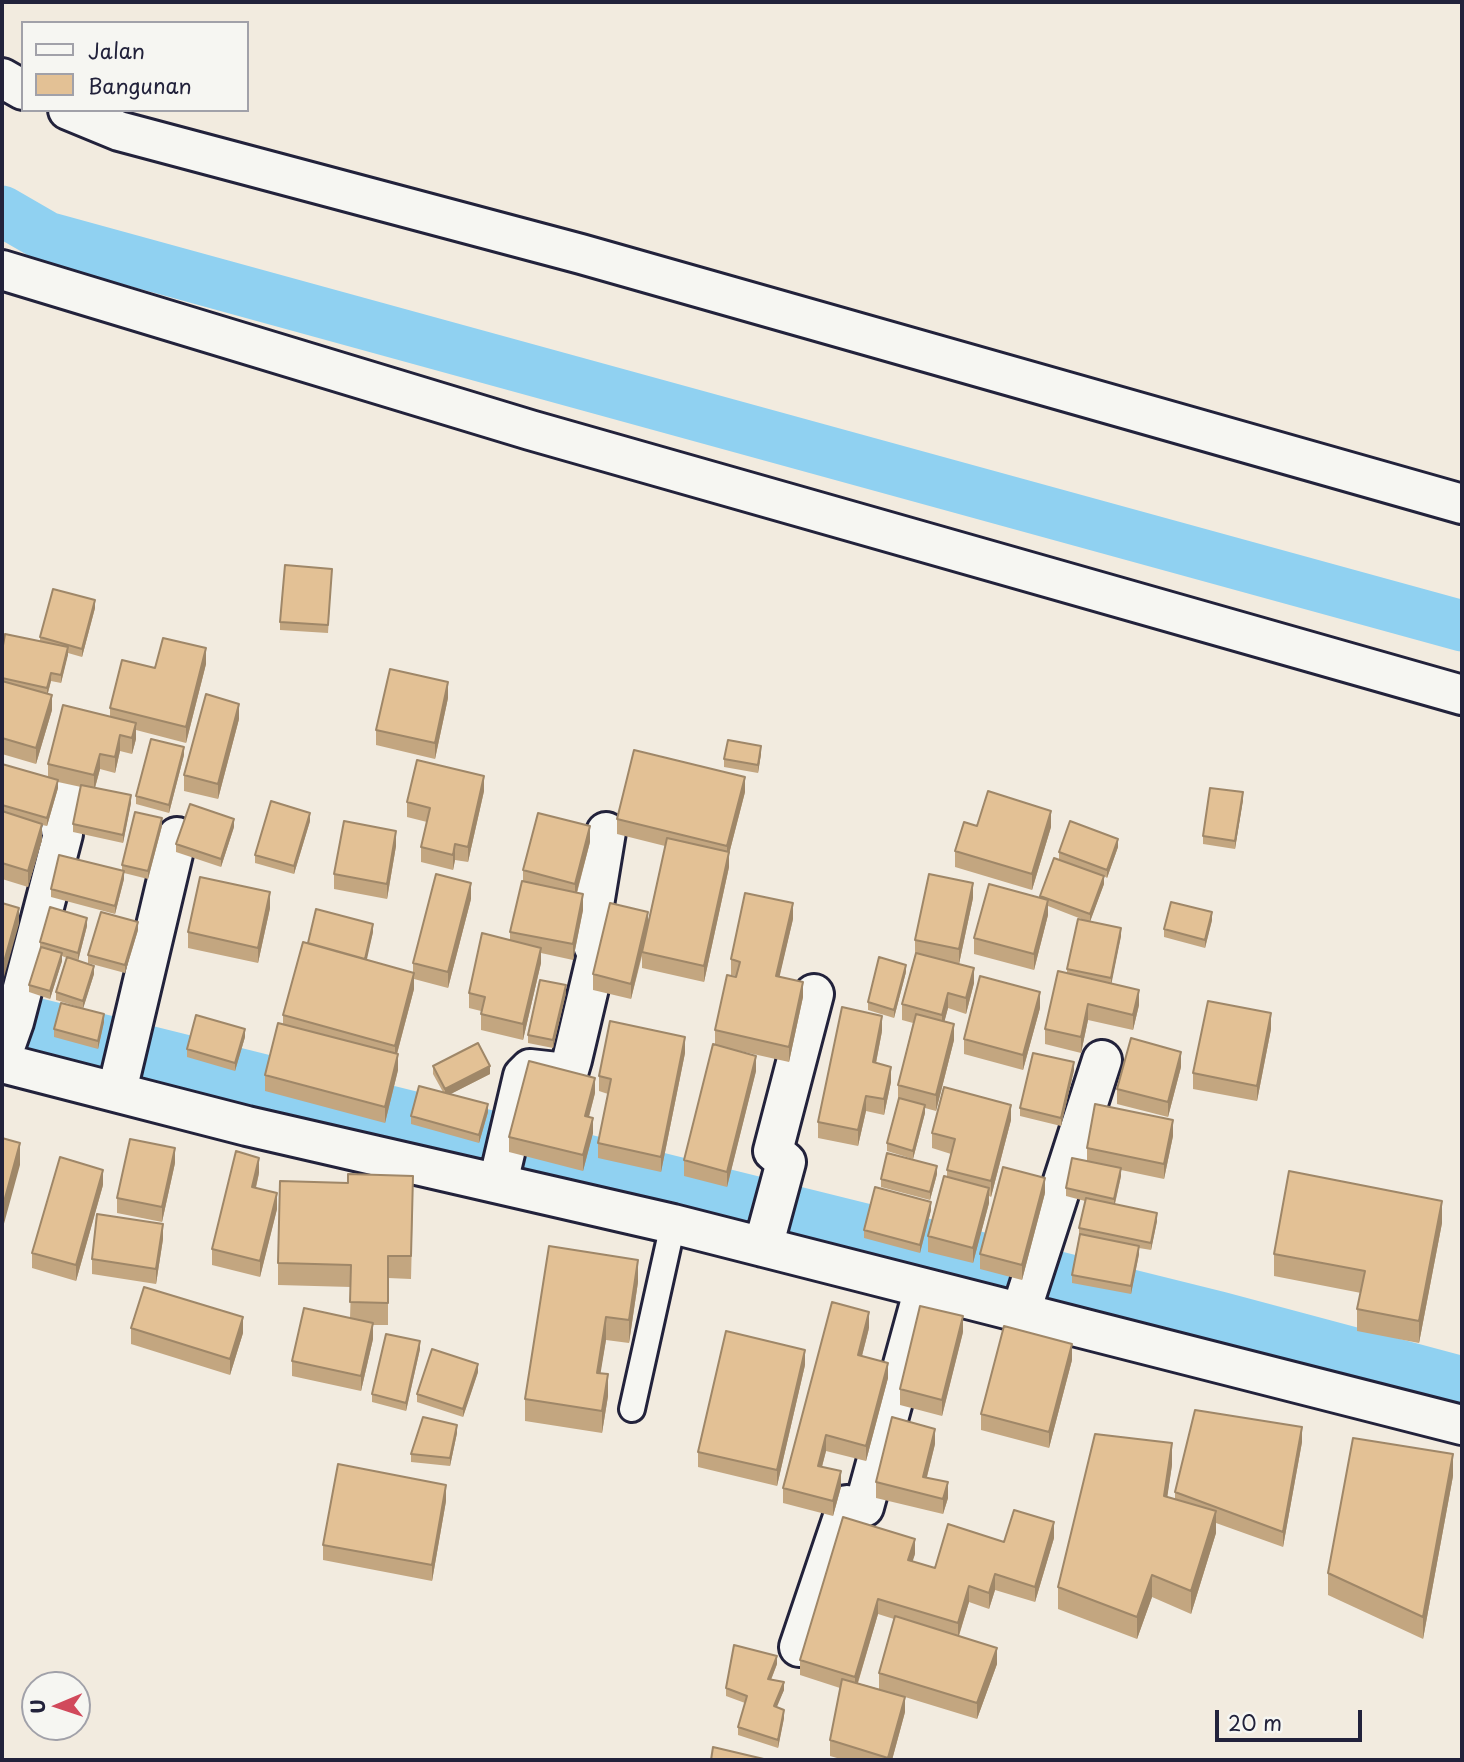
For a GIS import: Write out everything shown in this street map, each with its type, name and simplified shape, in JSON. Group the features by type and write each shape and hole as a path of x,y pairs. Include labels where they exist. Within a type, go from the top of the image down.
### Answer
{"street":[{"path":"2,78 21,89"},
{"path":"73,112 119,131 581,254 1462,504"},
{"path":"2,270 530,430 1462,695"},
{"path":"72,789 61,830 63,834 6,1047 122,1071 247,1126 502,1166 673,1224 767,1232 924,1289 1026,1296 1462,1425"},
{"path":"502,1166 523,1076 530,1069 557,1072 569,1070 597,954 593,945 594,905 606,832"},
{"path":"122,1071 177,837"},
{"path":"767,1232 786,1162 773,1151 814,994"},
{"path":"1026,1296 1102,1060"},
{"path":"799,1647 847,1505 864,1507 924,1289"}],"lane":[{"path":"632,1409 673,1224"}],"building":[{"path":"285,565 332,569 328,625 280,622"},
{"path":"53,589 95,600 82,649 40,637"},
{"path":"5,634 68,647 61,675 51,673 47,688 2,678"},
{"path":"163,638 206,648 186,727 110,708 122,660 155,668"},
{"path":"390,669 448,682 435,743 376,730"},
{"path":"2,681 52,695 36,748 2,738"},
{"path":"206,694 239,704 218,784 184,775"},
{"path":"63,705 136,723 132,738 120,735 115,757 100,754 94,775 48,764"},
{"path":"151,739 184,747 169,805 136,796"},
{"path":"728,740 761,746 758,765 724,759"},
{"path":"634,750 745,777 727,846 617,819"},
{"path":"417,760 484,776 468,847 455,844 453,855 421,847 430,808 407,802"},
{"path":"2,764 58,780 47,818 2,805"},
{"path":"81,785 131,795 123,835 73,824"},
{"path":"1210,788 1243,792 1235,841 1203,836"},
{"path":"988,791 1051,811 1032,874 955,851 964,822 977,826"},
{"path":"271,801 310,813 294,866 255,855"},
{"path":"190,804 234,819 221,859 176,844"},
{"path":"2,811 42,824 28,871 2,863"},
{"path":"135,812 162,818 148,871 122,865"},
{"path":"538,813 590,826 575,884 523,870"},
{"path":"344,821 396,831 387,884 334,874"},
{"path":"1070,821 1118,839 1107,870 1059,852"},
{"path":"667,838 729,852 704,966 642,952"},
{"path":"59,855 124,871 115,906 51,889"},
{"path":"1054,858 1104,876 1090,914 1040,896"},
{"path":"436,874 471,883 448,972 413,963"},
{"path":"929,874 973,883 959,949 915,940"},
{"path":"200,877 270,892 258,948 188,932"},
{"path":"522,881 583,894 573,944 510,932"},
{"path":"989,884 1048,900 1034,954 974,938"},
{"path":"745,893 793,903 776,976 803,982 789,1047 715,1030 727,975 736,977 740,962 731,959"},
{"path":"1171,902 1212,912 1205,940 1164,929"},
{"path":"2,903 19,908 2,969"},
{"path":"610,903 648,912 631,984 593,974"},
{"path":"50,907 87,918 78,953 40,942"},
{"path":"316,909 373,924 365,959 308,943"},
{"path":"101,912 138,922 125,965 88,955"},
{"path":"1078,919 1121,928 1111,978 1067,969"},
{"path":"482,933 541,948 523,1024 481,1014 485,997 469,993"},
{"path":"303,942 414,973 395,1046 283,1015"},
{"path":"41,947 62,953 50,991 29,985"},
{"path":"916,953 974,968 966,998 948,993 942,1015 902,1004"},
{"path":"67,957 94,966 83,1001 56,992"},
{"path":"879,957 906,965 894,1010 868,1002"},
{"path":"1058,971 1139,990 1133,1015 1088,1004 1081,1037 1045,1029"},
{"path":"980,976 1040,992 1023,1055 964,1039"},
{"path":"540,980 566,985 553,1040 528,1035"},
{"path":"1208,1001 1271,1013 1257,1086 1193,1073"},
{"path":"61,1003 104,1014 98,1041 54,1029"},
{"path":"842,1007 882,1016 873,1062 891,1067 884,1099 866,1096 858,1130 818,1122"},
{"path":"916,1014 954,1024 936,1095 898,1085"},
{"path":"196,1015 245,1029 235,1063 187,1049"},
{"path":"610,1021 685,1037 661,1157 598,1143 611,1079 599,1076"},
{"path":"278,1023 398,1054 385,1107 265,1075"},
{"path":"1131,1038 1181,1052 1168,1102 1117,1089"},
{"path":"478,1043 490,1066 445,1089 433,1066"},
{"path":"713,1044 756,1056 727,1172 684,1160"},
{"path":"1033,1053 1074,1062 1061,1118 1020,1108"},
{"path":"529,1061 595,1078 585,1116 593,1118 583,1155 509,1137"},
{"path":"419,1086 488,1104 479,1135 411,1116"},
{"path":"944,1087 1011,1105 991,1181 947,1170 955,1139 932,1133"},
{"path":"899,1098 925,1105 913,1151 887,1143"},
{"path":"1095,1104 1173,1120 1164,1164 1087,1148"},
{"path":"2,1138 20,1143 2,1209"},
{"path":"130,1139 175,1148 162,1207 117,1198"},
{"path":"236,1151 259,1158 252,1187 277,1193 260,1261 212,1249"},
{"path":"887,1153 937,1166 930,1192 881,1179"},
{"path":"60,1157 103,1170 76,1265 32,1253"},
{"path":"1072,1158 1121,1168 1114,1199 1066,1188"},
{"path":"1003,1167 1045,1178 1022,1265 980,1254"},
{"path":"1289,1171 1442,1201 1419,1321 1357,1309 1365,1271 1274,1254"},
{"path":"348,1174 413,1176 411,1256 388,1256 388,1303 350,1302 351,1265 278,1263 280,1181 348,1183"},
{"path":"944,1176 989,1188 973,1248 928,1236"},
{"path":"875,1187 931,1202 920,1245 864,1230"},
{"path":"1086,1198 1157,1213 1151,1243 1079,1228"},
{"path":"97,1214 163,1224 156,1269 92,1259"},
{"path":"1080,1234 1139,1246 1131,1286 1072,1275"},
{"path":"549,1246 638,1260 629,1320 606,1317 597,1373 608,1374 602,1411 525,1399"},
{"path":"144,1287 243,1317 230,1359 131,1328"},
{"path":"832,1302 869,1312 858,1355 888,1363 866,1446 826,1435 818,1466 841,1471 833,1501 783,1488"},
{"path":"920,1306 963,1316 942,1400 900,1389"},
{"path":"304,1308 373,1323 361,1376 292,1361"},
{"path":"1004,1326 1072,1344 1049,1432 981,1414"},
{"path":"726,1331 805,1350 777,1470 698,1452"},
{"path":"386,1334 420,1341 406,1403 372,1394"},
{"path":"432,1349 478,1364 463,1409 417,1394"},
{"path":"1195,1410 1302,1427 1283,1532 1175,1492"},
{"path":"423,1417 457,1425 450,1458 411,1454"},
{"path":"892,1417 935,1429 923,1477 948,1482 943,1499 876,1482"},
{"path":"1095,1434 1172,1443 1164,1496 1216,1511 1191,1591 1152,1575 1137,1617 1058,1587"},
{"path":"1353,1438 1453,1454 1423,1617 1328,1573"},
{"path":"338,1464 446,1485 432,1565 323,1545"},
{"path":"1014,1510 1054,1522 1035,1587 995,1574 989,1593 969,1586 958,1623 878,1599 855,1677 800,1660 843,1517 915,1539 908,1560 935,1568 948,1524 1004,1542"},
{"path":"895,1616 997,1648 977,1703 879,1673"},
{"path":"734,1645 777,1656 768,1679 784,1682 774,1706 784,1710 778,1740 738,1727 747,1696 726,1688"},
{"path":"842,1679 905,1697 888,1758 830,1740"},
{"path":"713,1747 768,1760 711,1760"}],"waterway":[{"path":"2,211 47,237 1462,626"},
{"path":"2,1034 1215,1335 1462,1401"}]}
